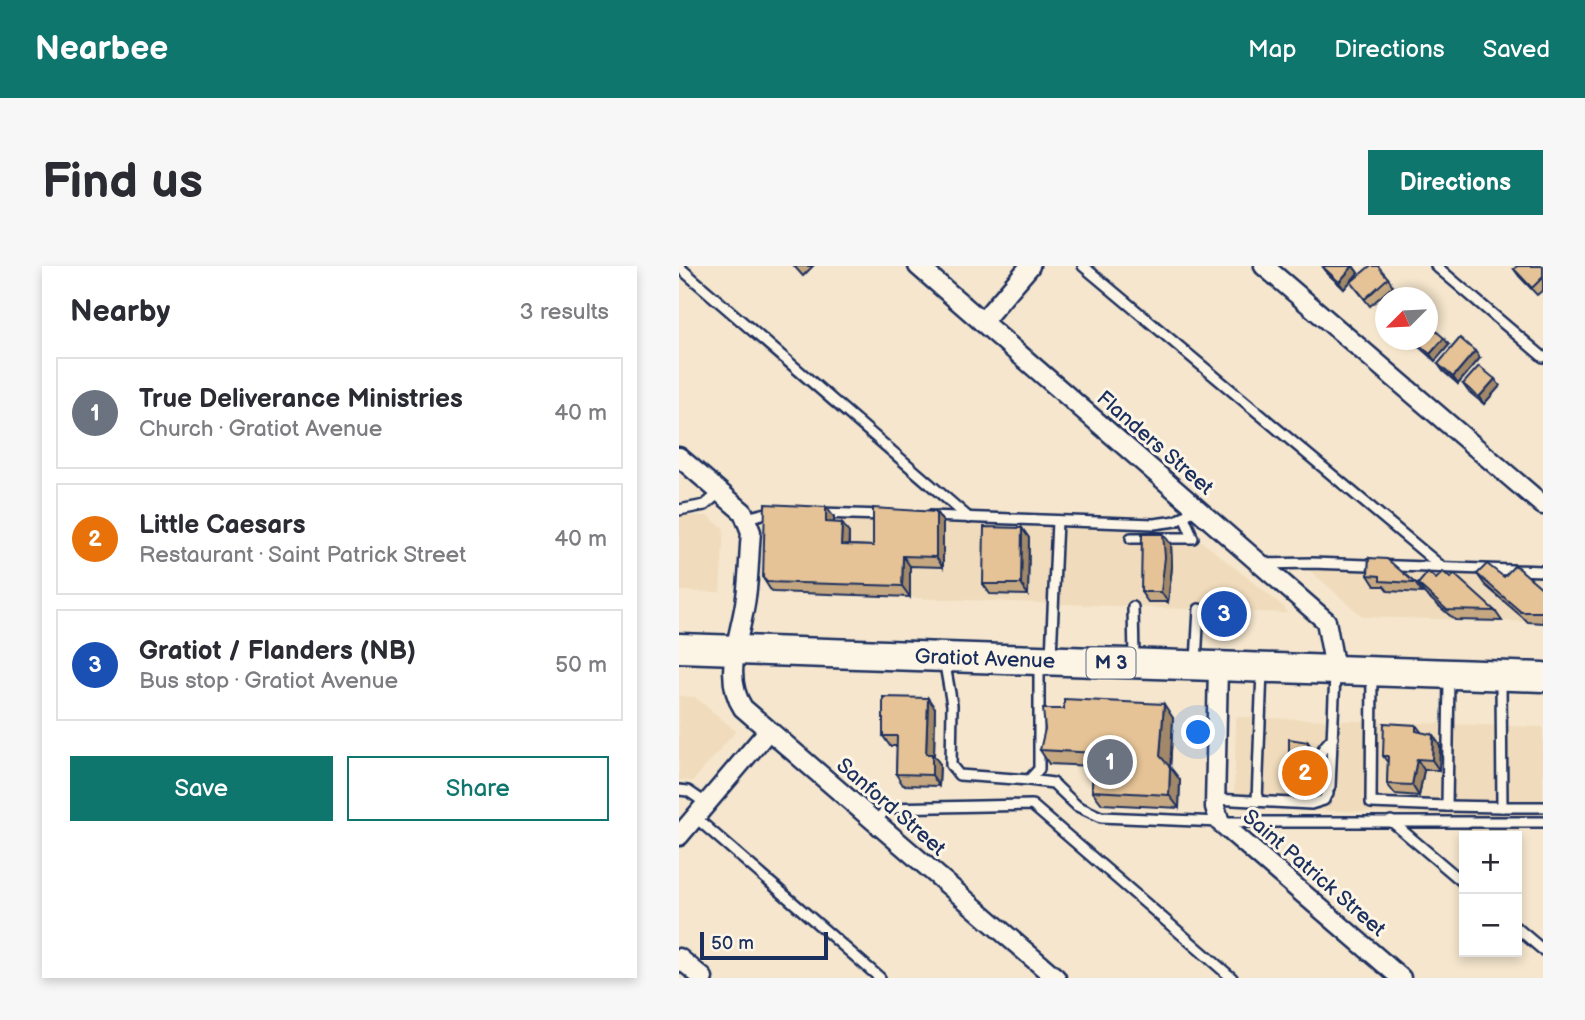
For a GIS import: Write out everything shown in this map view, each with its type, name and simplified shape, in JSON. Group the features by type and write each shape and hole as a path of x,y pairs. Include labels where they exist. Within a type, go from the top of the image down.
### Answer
{"main road":[{"name":"Gratiot Avenue","path":"679,648 1543,677"}],"street":[{"name":"Flanders Street","path":"918,266 982,321 1190,513 1259,564 1326,621 1335,669"},
{"path":"982,321 1030,266"},
{"path":"1264,266 1543,505"},
{"path":"679,457 746,518"},
{"name":"Sanford Street","path":"746,518 751,532 746,599 734,650 736,698 768,731 1056,978"},
{"name":"Saint Patrick Street","path":"1207,666 1215,799 1220,822 1401,978"},
{"path":"679,836 768,731"},
{"path":"679,958 703,978"}],"lane":[{"path":"1083,266 1442,567"},
{"path":"1436,266 1543,357"},
{"path":"679,267 969,518"},
{"path":"679,510 705,505 720,492"},
{"path":"746,518 768,511 781,511"},
{"path":"808,512 888,515"},
{"path":"915,516 1058,521 1131,530 1192,536 1190,513 1131,530"},
{"path":"1029,780 1039,769 1045,661 1058,521"},
{"path":"1259,564 1543,571"},
{"path":"1133,607 1134,664"},
{"path":"1199,609 1207,666"},
{"path":"944,657 952,705 951,765 959,775 1053,783 1077,806 1101,817 1220,822 1543,822"},
{"path":"1257,801 1262,668"},
{"path":"1215,799 1311,804 1319,803 1328,794 1335,669"},
{"path":"1373,671 1371,803 1543,807"},
{"path":"1447,806 1449,673"},
{"path":"1500,675 1502,807"},
{"path":"679,790 688,791 701,811 880,978"},
{"path":"875,823 887,808 1032,805 1232,978"},
{"path":"1390,821 1459,879"},
{"path":"1522,932 1543,950"}],"shaded area":[{"path":"772,515 1191,533 1284,607 1287,613 770,592"},
{"path":"679,516 707,516 724,528 720,592 679,591"},
{"path":"1307,568 1543,575 1543,622 1363,617"},
{"path":"679,696 695,697 736,731 693,781 679,780"},
{"path":"1236,717 1543,727 1543,811 1538,816 1475,816 1234,807"}],"building":[{"path":"1324,266 1353,266 1339,282"},
{"path":"1370,266 1378,266 1388,278 1375,287 1365,299 1351,282"},
{"path":"1517,266 1543,266 1543,277 1532,288 1514,269"},
{"path":"1438,333 1444,338 1438,345"},
{"path":"1460,338 1475,351 1453,377 1438,364"},
{"path":"1479,366 1495,379 1479,397 1463,384"},
{"path":"765,504 826,507 826,522 842,523 841,545 873,546 873,508 936,512 936,557 903,556 902,586 767,582 763,578"},
{"path":"984,527 1022,528 1021,584 983,584"},
{"path":"1142,534 1163,534 1165,557 1161,592 1141,592"},
{"path":"1369,558 1387,559 1415,583 1380,581 1380,576 1368,575"},
{"path":"1487,564 1504,577 1515,565 1543,589 1543,612 1521,612 1477,574"},
{"path":"1428,572 1436,579 1443,572 1451,578 1454,574 1495,611 1447,610 1418,584"},
{"path":"883,697 928,698 926,754 932,754 932,775 896,774 897,736 883,736"},
{"path":"1064,699 1164,704 1160,756 1170,767 1169,795 1092,791 1093,763 1096,763 1097,753 1040,750 1045,729 1043,709 1064,709"},
{"path":"1384,723 1416,725 1416,731 1433,735 1432,760 1417,759 1412,785 1387,784 1388,756 1383,756"},
{"path":"1289,739 1308,742 1308,750 1311,750 1310,775 1289,775"}],"place":[{"name":"Gratiot / Flanders (NB)","path":"1224,614"},
{"name":"True Deliverance Ministries","path":"1110,762"},
{"name":"Little Caesars","path":"1305,773"}]}
